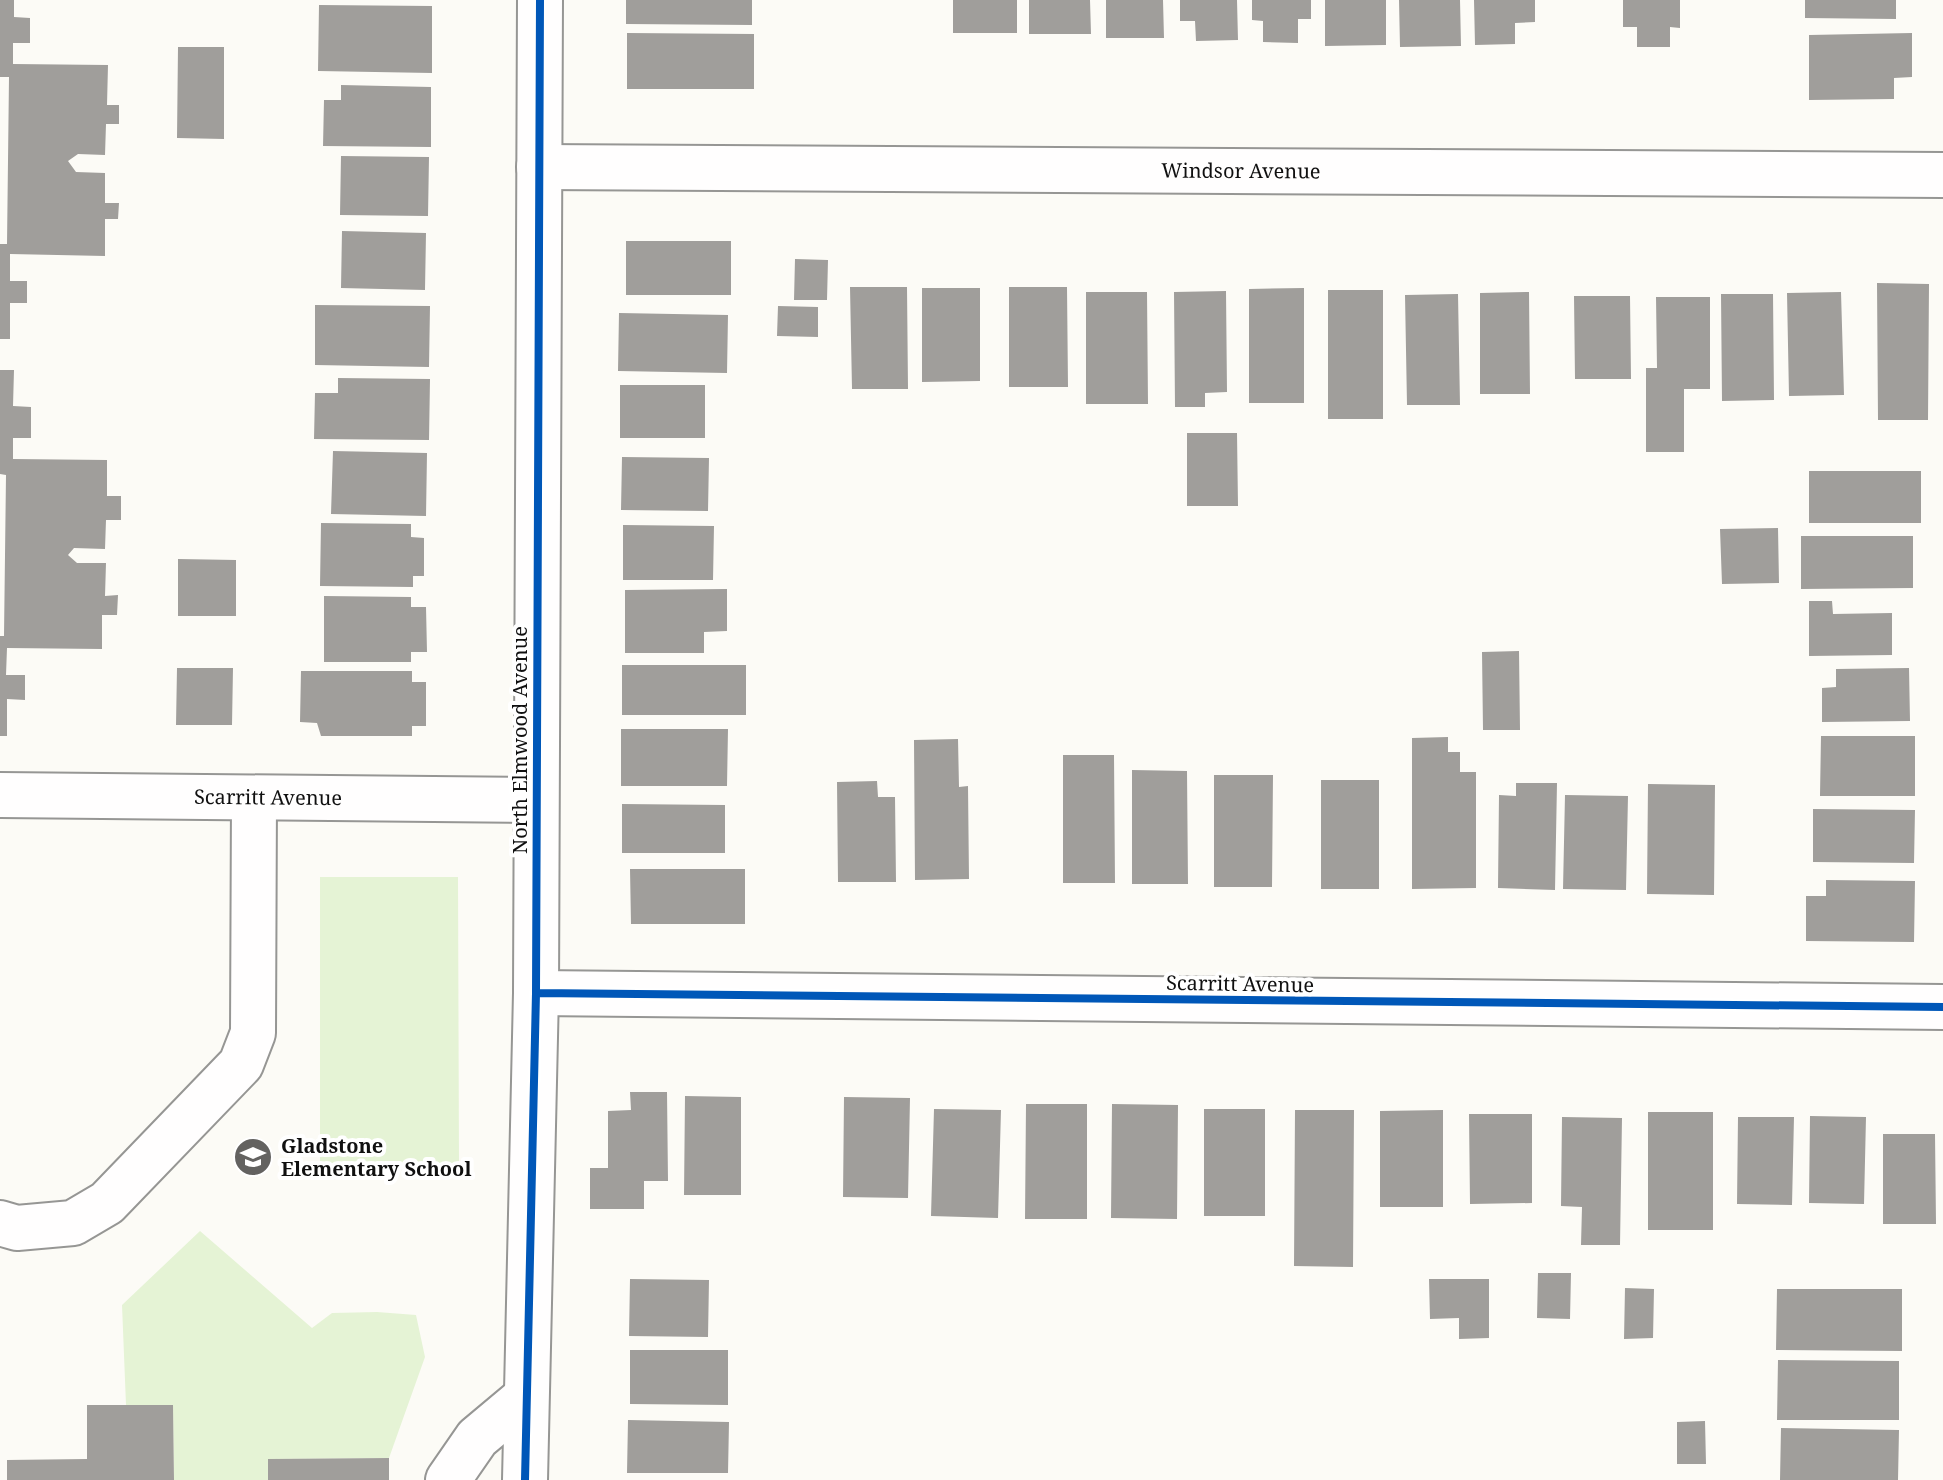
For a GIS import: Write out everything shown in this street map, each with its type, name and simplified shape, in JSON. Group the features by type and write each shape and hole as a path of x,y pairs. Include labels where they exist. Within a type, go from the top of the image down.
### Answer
{"street":[{"name":"North Elmwood Avenue","path":"525,1480 536,993 540,0"},
{"name":"Windsor Avenue","path":"539,167 1943,175"},
{"name":"Scarritt Avenue","path":"0,795 536,800"},
{"path":"0,1223 17,1228 73,1223 107,1203 241,1064 253,1033 254,798"},
{"name":"Scarritt Avenue","path":"536,993 1943,1007"},
{"path":"448,1480 477,1438 526,1397"}],"green space":[{"path":"320,877 458,877 459,1164 320,1164"},
{"path":"200,1231 312,1328 332,1313 416,1315 425,1357 389,1458 268,1459 268,1480 174,1480 173,1405 126,1405 122,1305"}],"building":[{"path":"0,0 14,0 14,17 30,18 30,43 13,43 13,64 108,65 107,105 119,105 119,124 106,124 105,155 78,154 68,161 76,172 105,173 105,203 119,203 118,219 105,219 105,256 10,254 10,281 27,281 27,303 10,303 10,339 0,339 0,244 7,244 9,77 0,77"},
{"path":"626,0 752,0 752,25 626,24"},
{"path":"953,0 1017,0 1017,33 953,33"},
{"path":"1029,0 1090,0 1091,34 1029,34"},
{"path":"1106,0 1163,0 1164,38 1106,38"},
{"path":"1180,0 1237,0 1238,40 1196,41 1195,21 1180,21"},
{"path":"1252,0 1311,0 1311,19 1298,19 1298,43 1263,42 1263,21 1252,20"},
{"path":"1325,0 1386,0 1386,45 1325,46"},
{"path":"1399,0 1460,0 1461,46 1400,47"},
{"path":"1474,0 1535,0 1535,22 1515,23 1515,44 1475,45"},
{"path":"1623,0 1680,0 1680,28 1670,27 1670,47 1637,47 1637,27 1623,27"},
{"path":"1805,0 1896,0 1896,19 1805,18"},
{"path":"319,5 432,6 432,73 318,71"},
{"path":"627,33 754,34 754,89 627,89"},
{"path":"1912,33 1912,77 1894,78 1894,99 1809,100 1809,35"},
{"path":"178,47 224,47 224,139 177,138"},
{"path":"341,85 431,87 431,147 323,146 324,100 341,100"},
{"path":"341,156 429,157 428,216 340,215"},
{"path":"342,231 426,233 425,290 341,288"},
{"path":"626,241 731,241 731,295 626,295"},
{"path":"795,259 828,260 827,300 794,300"},
{"path":"1877,283 1929,284 1928,420 1878,420"},
{"path":"850,287 907,287 908,389 852,389"},
{"path":"1009,287 1067,287 1068,387 1009,387"},
{"path":"922,288 980,288 980,381 922,382"},
{"path":"1304,288 1304,403 1249,403 1249,289"},
{"path":"1328,290 1383,290 1383,419 1328,419"},
{"path":"1226,291 1227,392 1205,393 1205,407 1175,407 1174,292"},
{"path":"1086,292 1147,292 1148,404 1086,404"},
{"path":"1529,292 1530,394 1480,394 1480,293"},
{"path":"1841,292 1844,395 1789,396 1787,293"},
{"path":"1458,294 1460,405 1407,405 1405,295"},
{"path":"1721,294 1773,294 1774,400 1722,401"},
{"path":"1574,296 1630,296 1631,379 1575,379"},
{"path":"1656,297 1710,297 1710,389 1684,389 1684,452 1646,452 1646,368 1657,368"},
{"path":"315,305 430,306 429,367 315,365"},
{"path":"778,306 818,307 818,337 777,336"},
{"path":"619,313 728,315 727,373 618,371"},
{"path":"0,370 14,370 13,406 31,407 31,438 13,438 13,459 107,460 107,496 121,496 121,520 106,520 105,549 74,548 68,555 77,563 106,563 105,596 118,595 117,615 102,615 102,649 7,648 6,675 25,675 25,700 7,699 7,736 0,736 6,475 0,474"},
{"path":"338,378 430,379 429,440 314,439 315,393 338,393"},
{"path":"620,385 705,385 705,438 620,438"},
{"path":"1187,433 1237,433 1238,506 1187,506"},
{"path":"333,451 427,453 426,516 331,514"},
{"path":"622,457 709,458 708,511 621,510"},
{"path":"1809,471 1921,471 1921,523 1809,523"},
{"path":"321,523 411,524 411,537 424,538 424,576 413,576 413,587 320,586"},
{"path":"623,525 714,526 713,580 623,580"},
{"path":"1778,528 1779,583 1722,584 1720,529"},
{"path":"1801,536 1913,536 1913,588 1801,589"},
{"path":"178,559 236,560 236,616 178,616"},
{"path":"727,589 727,631 704,632 704,653 625,653 625,590"},
{"path":"324,596 411,597 411,607 426,607 427,652 411,652 411,662 324,662"},
{"path":"1809,601 1832,601 1833,614 1892,613 1892,655 1809,656"},
{"path":"1519,651 1520,730 1483,730 1482,652"},
{"path":"622,665 746,665 746,715 622,715"},
{"path":"177,668 233,668 232,725 176,725"},
{"path":"1909,668 1910,721 1822,722 1822,688 1836,687 1836,669"},
{"path":"301,671 412,671 412,682 426,682 426,726 412,726 412,736 321,736 317,723 300,722"},
{"path":"621,729 728,729 727,786 621,786"},
{"path":"1821,736 1915,736 1915,796 1820,796"},
{"path":"1448,737 1448,752 1460,752 1460,772 1476,772 1476,888 1412,889 1412,738"},
{"path":"958,739 959,787 968,786 969,879 915,880 914,740"},
{"path":"1063,755 1114,755 1115,883 1063,883"},
{"path":"1132,770 1187,771 1188,884 1132,884"},
{"path":"1214,775 1273,775 1272,887 1214,887"},
{"path":"1321,780 1379,780 1379,889 1321,889"},
{"path":"877,781 878,797 895,797 896,882 838,882 837,782"},
{"path":"1516,783 1557,783 1555,890 1498,888 1499,795 1516,796"},
{"path":"1648,784 1715,785 1714,895 1647,894"},
{"path":"1565,795 1628,796 1626,890 1563,889"},
{"path":"622,804 725,805 725,853 622,853"},
{"path":"1813,809 1915,810 1914,863 1813,862"},
{"path":"630,869 745,869 745,924 631,924"},
{"path":"1826,880 1915,881 1914,942 1806,941 1806,896 1826,896"},
{"path":"630,1092 667,1092 668,1181 644,1181 644,1209 590,1209 590,1168 608,1168 608,1111 631,1110"},
{"path":"685,1096 741,1097 741,1195 684,1195"},
{"path":"844,1097 910,1098 908,1198 843,1197"},
{"path":"1026,1104 1087,1104 1087,1219 1025,1219"},
{"path":"1112,1104 1178,1105 1177,1219 1111,1218"},
{"path":"934,1109 1001,1110 998,1218 931,1216"},
{"path":"1204,1109 1265,1109 1265,1216 1204,1216"},
{"path":"1295,1110 1354,1110 1353,1267 1294,1266"},
{"path":"1443,1110 1443,1207 1380,1207 1380,1111"},
{"path":"1648,1112 1713,1112 1713,1230 1648,1230"},
{"path":"1469,1114 1532,1114 1532,1203 1470,1204"},
{"path":"1810,1116 1866,1117 1864,1204 1809,1203"},
{"path":"1562,1117 1622,1118 1620,1245 1581,1245 1582,1207 1561,1206"},
{"path":"1738,1117 1794,1117 1792,1205 1737,1204"},
{"path":"1883,1134 1935,1134 1936,1224 1883,1224"},
{"path":"1538,1273 1571,1273 1570,1319 1537,1318"},
{"path":"630,1279 709,1280 708,1337 629,1336"},
{"path":"1429,1279 1489,1279 1489,1338 1459,1339 1459,1318 1430,1319"},
{"path":"1625,1288 1654,1289 1653,1338 1624,1339"},
{"path":"1777,1289 1902,1289 1902,1351 1776,1350"},
{"path":"630,1350 728,1350 728,1405 630,1404"},
{"path":"1778,1360 1899,1361 1899,1420 1777,1420"},
{"path":"87,1405 173,1405 174,1480 7,1480 7,1460 87,1459"},
{"path":"628,1420 729,1422 728,1473 627,1473"},
{"path":"1705,1421 1706,1464 1677,1464 1677,1422"},
{"path":"1781,1428 1899,1430 1898,1480 1780,1480"},
{"path":"389,1458 389,1480 268,1480 268,1459"}],"cycle path":[{"path":"525,1480 536,993 540,0"},
{"path":"536,993 1943,1007"}],"place":[{"name":"Gladstone Elementary School","path":"253,1157"}]}
